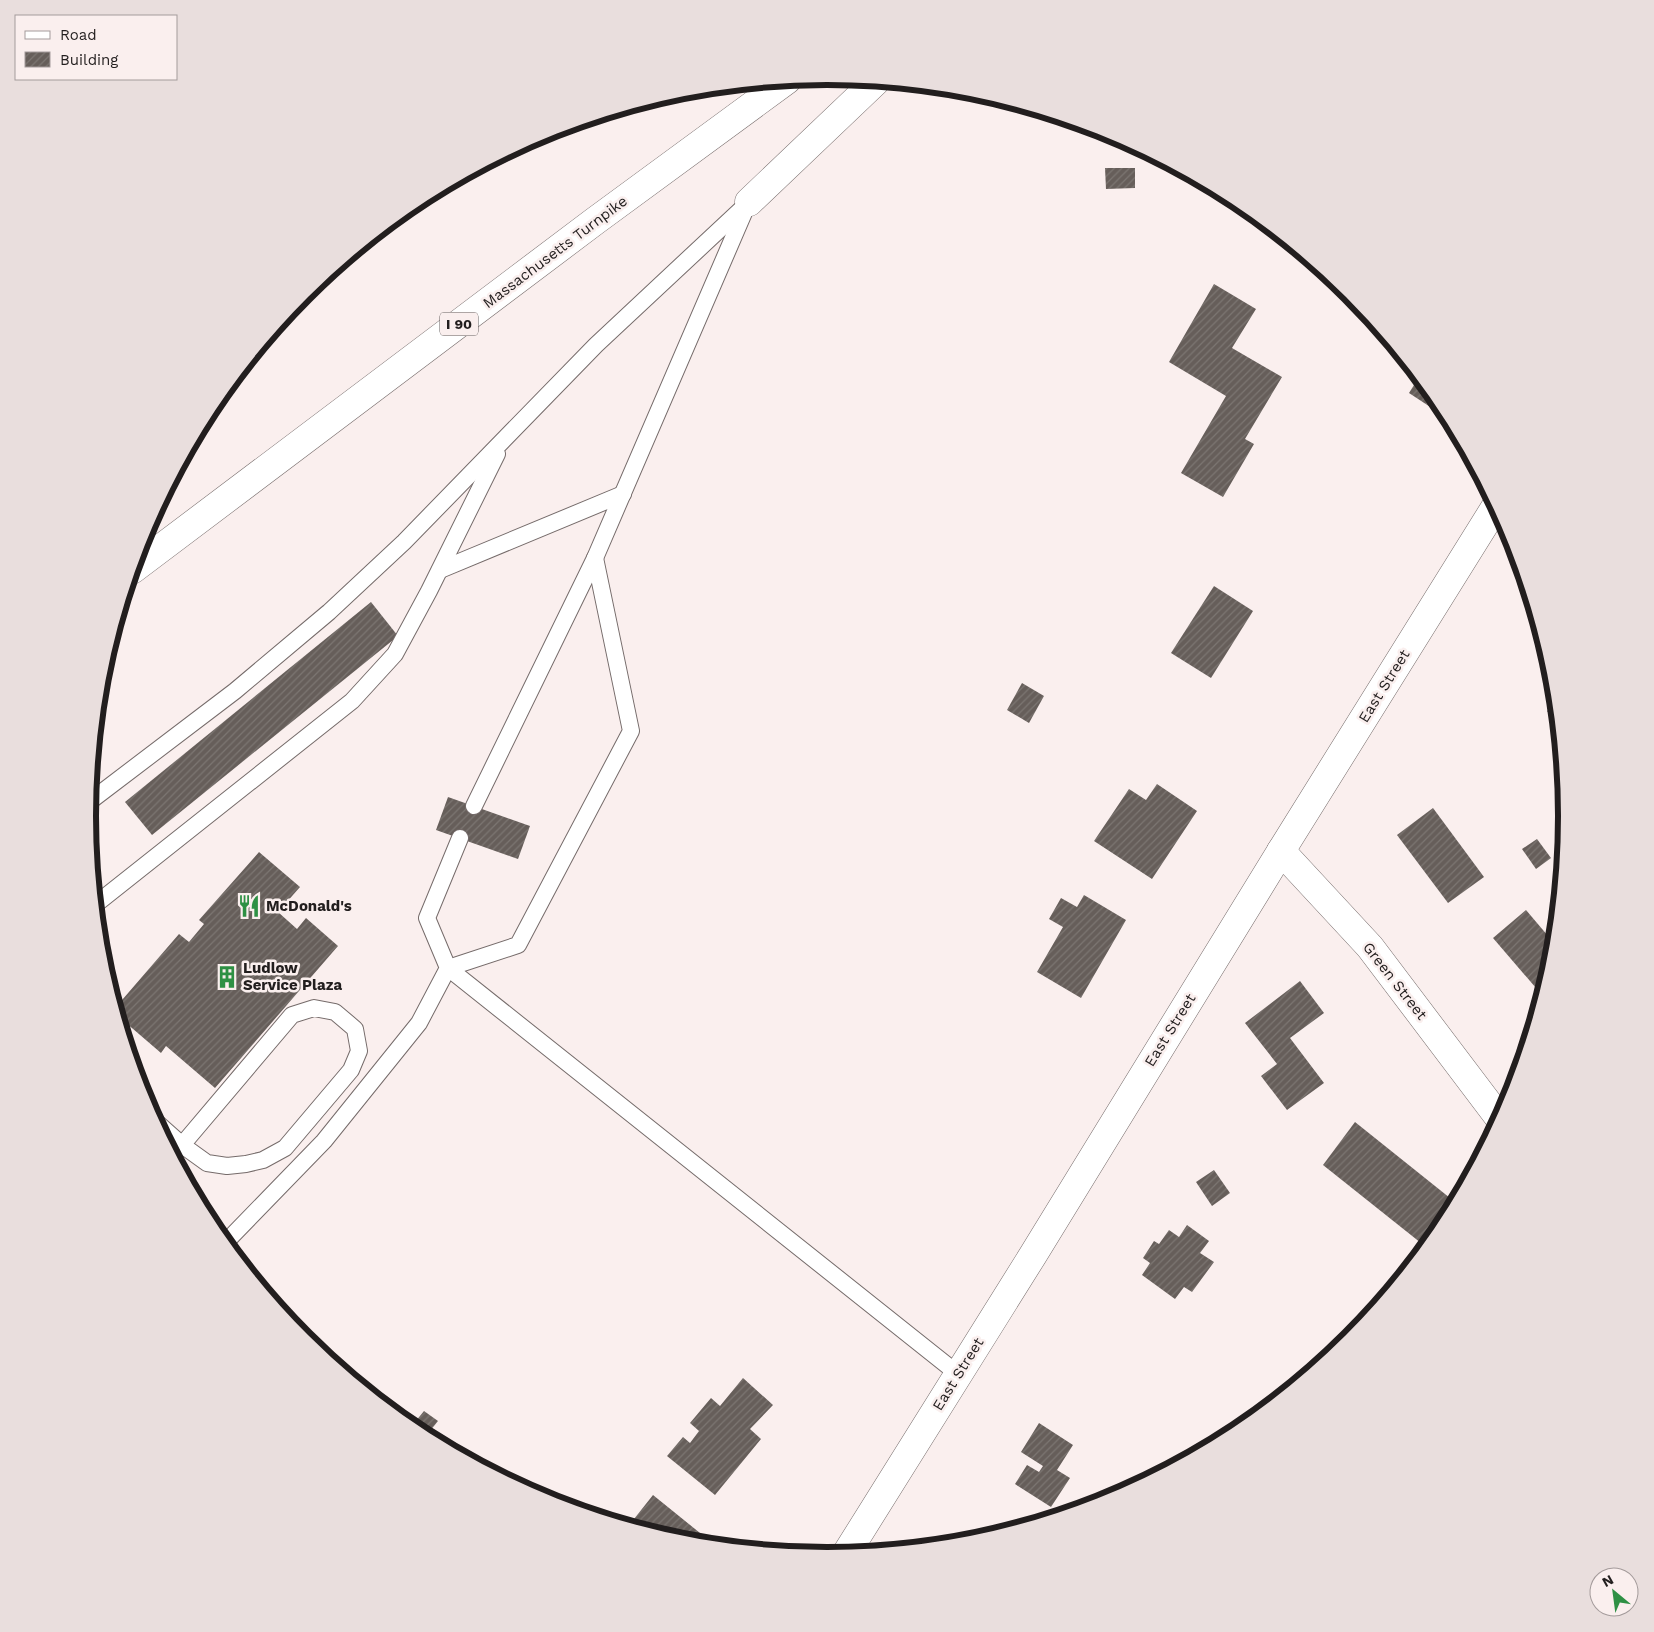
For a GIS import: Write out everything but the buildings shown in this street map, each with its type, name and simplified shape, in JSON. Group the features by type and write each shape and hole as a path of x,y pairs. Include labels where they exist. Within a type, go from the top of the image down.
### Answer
{"main road":[{"name":"Massachusetts Turnpike","path":"142,562 595,221 776,87"},
{"path":"749,202 870,87"},
{"name":"East Street","path":"851,1546 1492,513"},
{"name":"Green Street","path":"1281,851 1370,947 1495,1112"}],"lane":[{"path":"97,796 236,691 329,612 404,542 596,345 749,202"},
{"path":"474,806 595,558 749,202"},
{"path":"101,900 352,701 395,654 440,570 504,440"},
{"path":"440,570 623,494"},
{"path":"230,1238 324,1141 390,1060 419,1023 448,968 518,945 631,731 595,558"},
{"path":"460,838 427,918 448,968 958,1374"},
{"path":"168,1133 182,1145 207,1163 227,1166 263,1160 285,1148 351,1070 359,1051 355,1029 335,1012 314,1008 292,1015 182,1145"}],"place":[{"name":"McDonald's","path":"249,906"},
{"name":"Ludlow Service Plaza","path":"227,977"}]}
